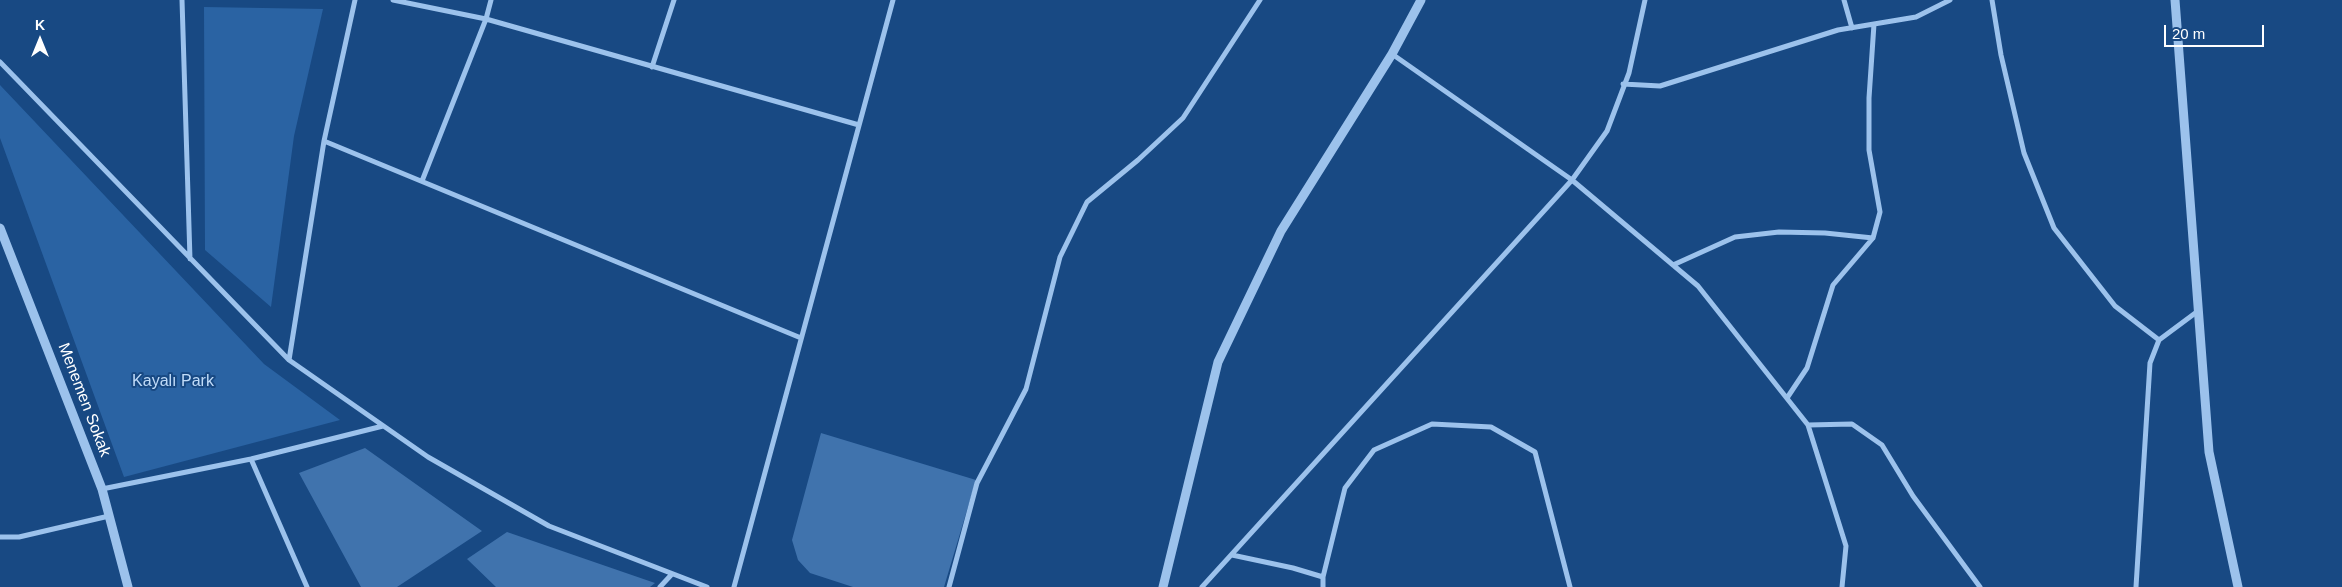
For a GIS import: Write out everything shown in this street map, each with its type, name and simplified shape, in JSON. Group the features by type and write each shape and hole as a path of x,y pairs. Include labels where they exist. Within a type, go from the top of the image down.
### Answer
{"street":[{"path":"182,0 190,259"},
{"path":"288,360 324,141 356,0"},
{"path":"393,0 486,19 859,125"},
{"path":"422,181 486,19 491,0"},
{"path":"652,67 674,0"},
{"path":"734,587 893,0"},
{"path":"949,587 977,483 1026,389 1060,257 1087,202 1138,160 1184,118 1260,0"},
{"path":"1163,587 1218,362 1281,230 1392,54 1421,0"},
{"path":"1202,587 1572,180 1607,131 1628,73 1645,0"},
{"path":"1844,0 1852,28"},
{"path":"1623,84 1660,86 1838,30 1916,17 1950,0"},
{"path":"1992,0 2001,54 2024,153 2054,228 2116,306 2159,340"},
{"path":"2175,0 2209,452 2238,587"},
{"path":"1787,398 1807,368 1833,285 1873,238 1880,212 1869,150 1869,98 1874,24"},
{"path":"1392,54 1572,180 1698,286 1808,425 1846,546 1842,587"},
{"path":"0,62 288,360 428,457 549,526 707,587"},
{"path":"324,141 801,338"},
{"name":"Menemen Sokak","path":"0,228 102,489 128,587"},
{"path":"1674,265 1735,237 1779,232 1825,233 1873,238"},
{"path":"2136,587 2150,364 2159,340 2198,310"},
{"path":"1323,587 1323,577 1345,488 1374,450 1432,424 1491,428 1536,452 1570,587"},
{"path":"1808,425 1852,424 1882,445 1913,496 1980,587"},
{"path":"102,489 250,460 383,426"},
{"path":"250,460 307,587"},
{"path":"0,537 19,537 110,516"},
{"path":"1232,556 1293,568 1323,577"},
{"path":"660,587 672,574"}],"green space":[{"path":"204,7 323,9 294,136 271,307 205,250"},
{"name":"Kayalı Park","path":"0,85 264,364 340,420 124,477 0,138"}],"building":[{"path":"821,433 976,480 944,587 853,587 810,573 798,560 792,540"},
{"path":"365,448 482,531 397,587 361,587 299,473"},
{"path":"507,532 655,583 650,587 496,587 467,559"}]}
